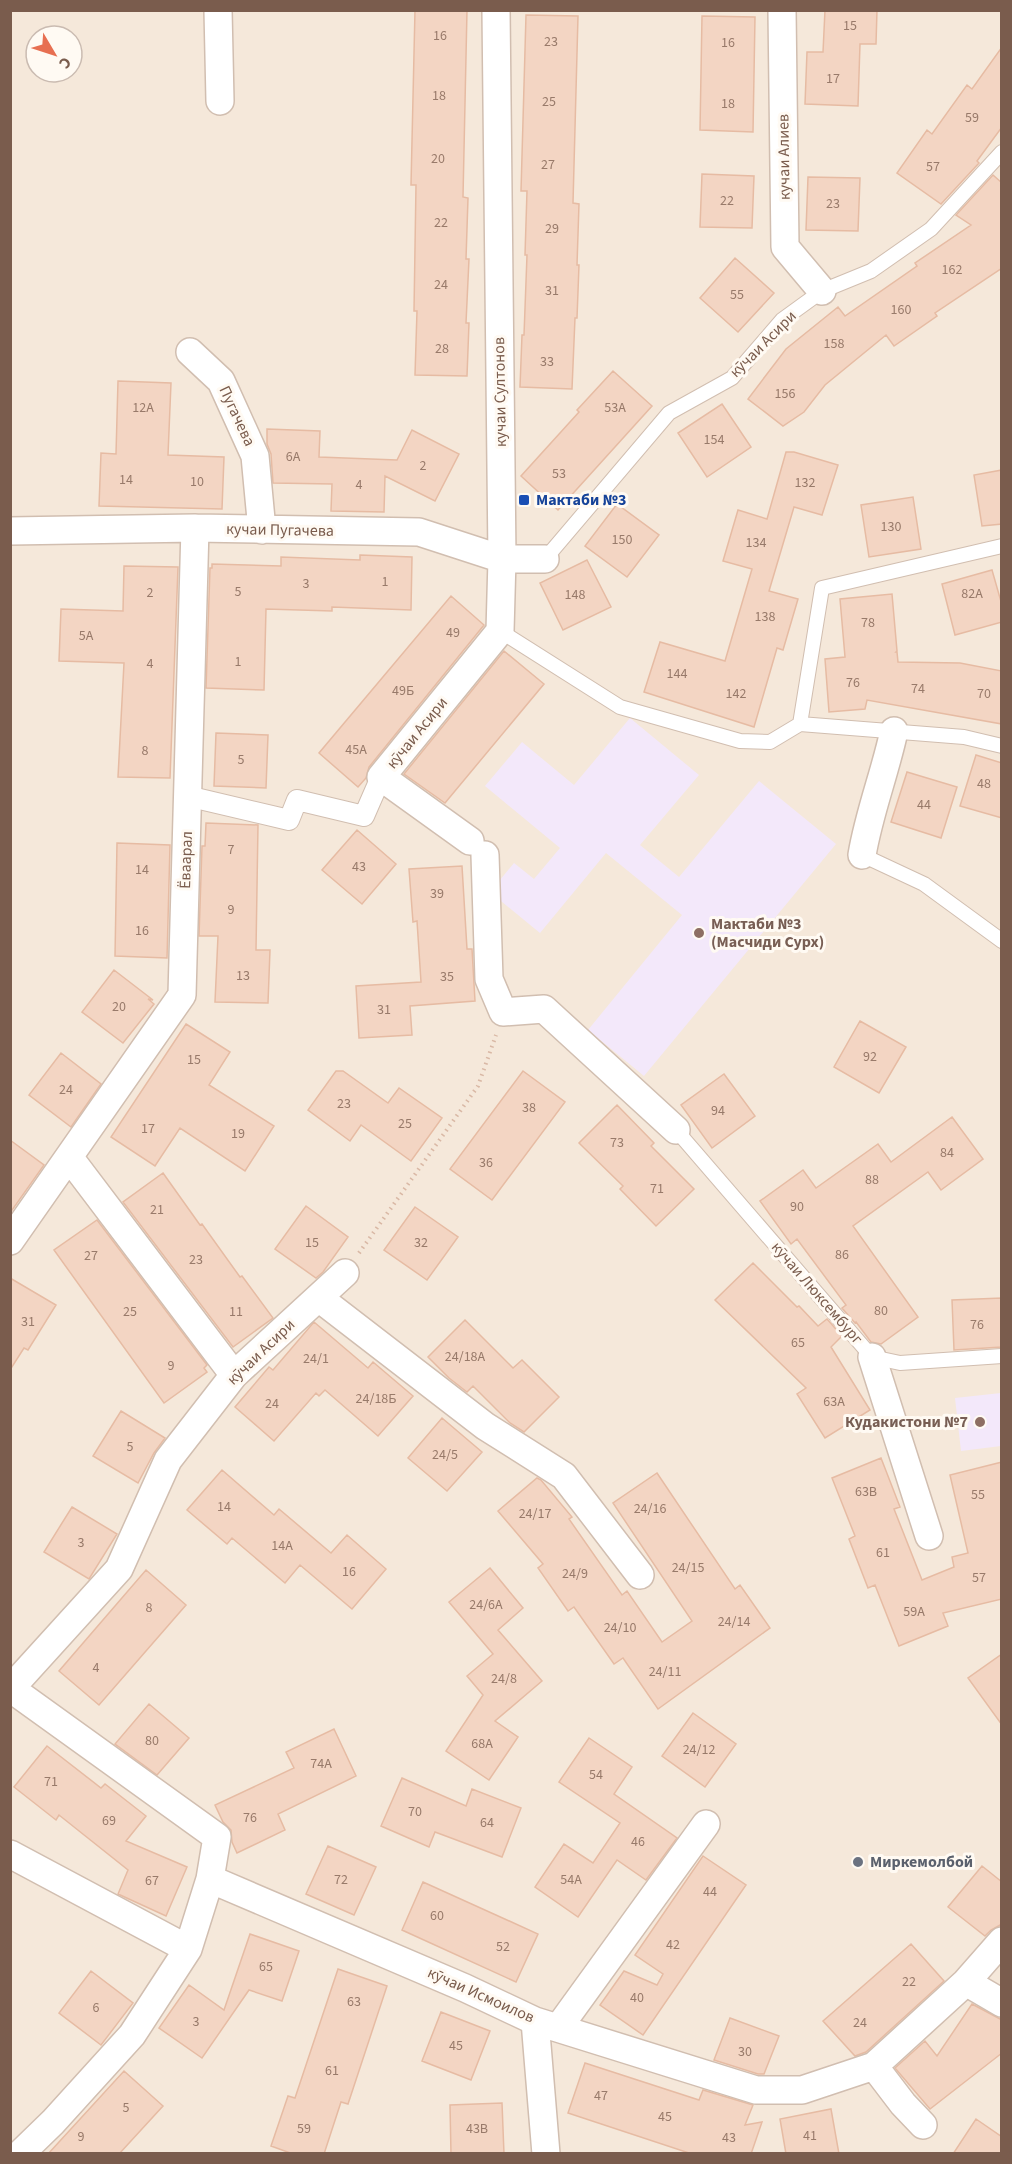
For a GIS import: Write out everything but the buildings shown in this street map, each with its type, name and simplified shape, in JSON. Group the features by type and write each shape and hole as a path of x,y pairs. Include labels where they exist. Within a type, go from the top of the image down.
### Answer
{"street":[{"path":"218,10 220,101"},
{"name":"кучаи Султонов","path":"496,10 502,559 500,631"},
{"name":"кучаи Алиев","path":"782,10 786,247 822,291"},
{"name":"Пугачева","path":"190,352 221,381 255,456 262,530"},
{"name":"кучаи Пугачева","path":"10,531 195,528 419,532 502,559 545,559"},
{"name":"Ёваарал","path":"10,1241 182,994 195,528"},
{"name":"кӯчаи Асири","path":"500,631 381,777 478,848 489,979 503,1012"},
{"path":"862,855 867,826 887,764 894,731"},
{"path":"188,796 289,820 297,800 364,816 381,777"},
{"path":"503,1012 544,1009 676,1130"},
{"path":"69,1157 234,1375"},
{"name":"кӯчаи Асири","path":"11,1688 119,1569 168,1460 234,1375 345,1273"},
{"path":"319,1298 485,1426 564,1476 640,1575"},
{"path":"872,1357 929,1536"},
{"path":"11,1688 217,1837 210,1879 188,1949 132,2035 53,2122 20,2154"},
{"path":"546,2154 547,2024 706,1824"},
{"path":"10,1854 188,1949"},
{"name":"кӯчаи Исмоилов","path":"210,1879 547,2024 756,2090 802,2090 874,2066 966,1982 1002,1941"},
{"path":"966,1982 1002,2003"},
{"path":"874,2066 903,2104 923,2124"}],"lane":[{"name":"кӯчаи Асири","path":"545,559 669,413 732,378 782,320 822,291 871,271 931,229 1002,152"},
{"path":"800,724 822,588 1002,546"},
{"path":"500,631 620,707 740,741 770,742 800,724 964,737 1002,746"},
{"path":"862,855 924,884 1002,941"},
{"name":"кӯчаи Люксембург","path":"676,1130 872,1357 900,1363 1002,1356"}],"path":[{"path":"345,1273 478,1086 503,1012"}],"shaded area":[{"path":"11,11 1001,11 1001,2153 11,2154"},
{"path":"630,718 699,775 640,845 679,877 759,781 836,844 644,1076 588,1030 682,915 606,853 540,933 490,892 514,863 534,879 560,848 485,786 522,742 574,785"},
{"name":"Кудакистони №7","path":"1001,1393 1001,1446 961,1451 955,1398"}],"place":[{"name":"Мактаби №3","path":"524,500"},
{"name":"Мактаби №3 (Масчиди Сурх)","path":"699,933"},
{"name":"Кудакистони №7","path":"980,1422"},
{"name":"Миркемолбой","path":"858,1862"}]}
